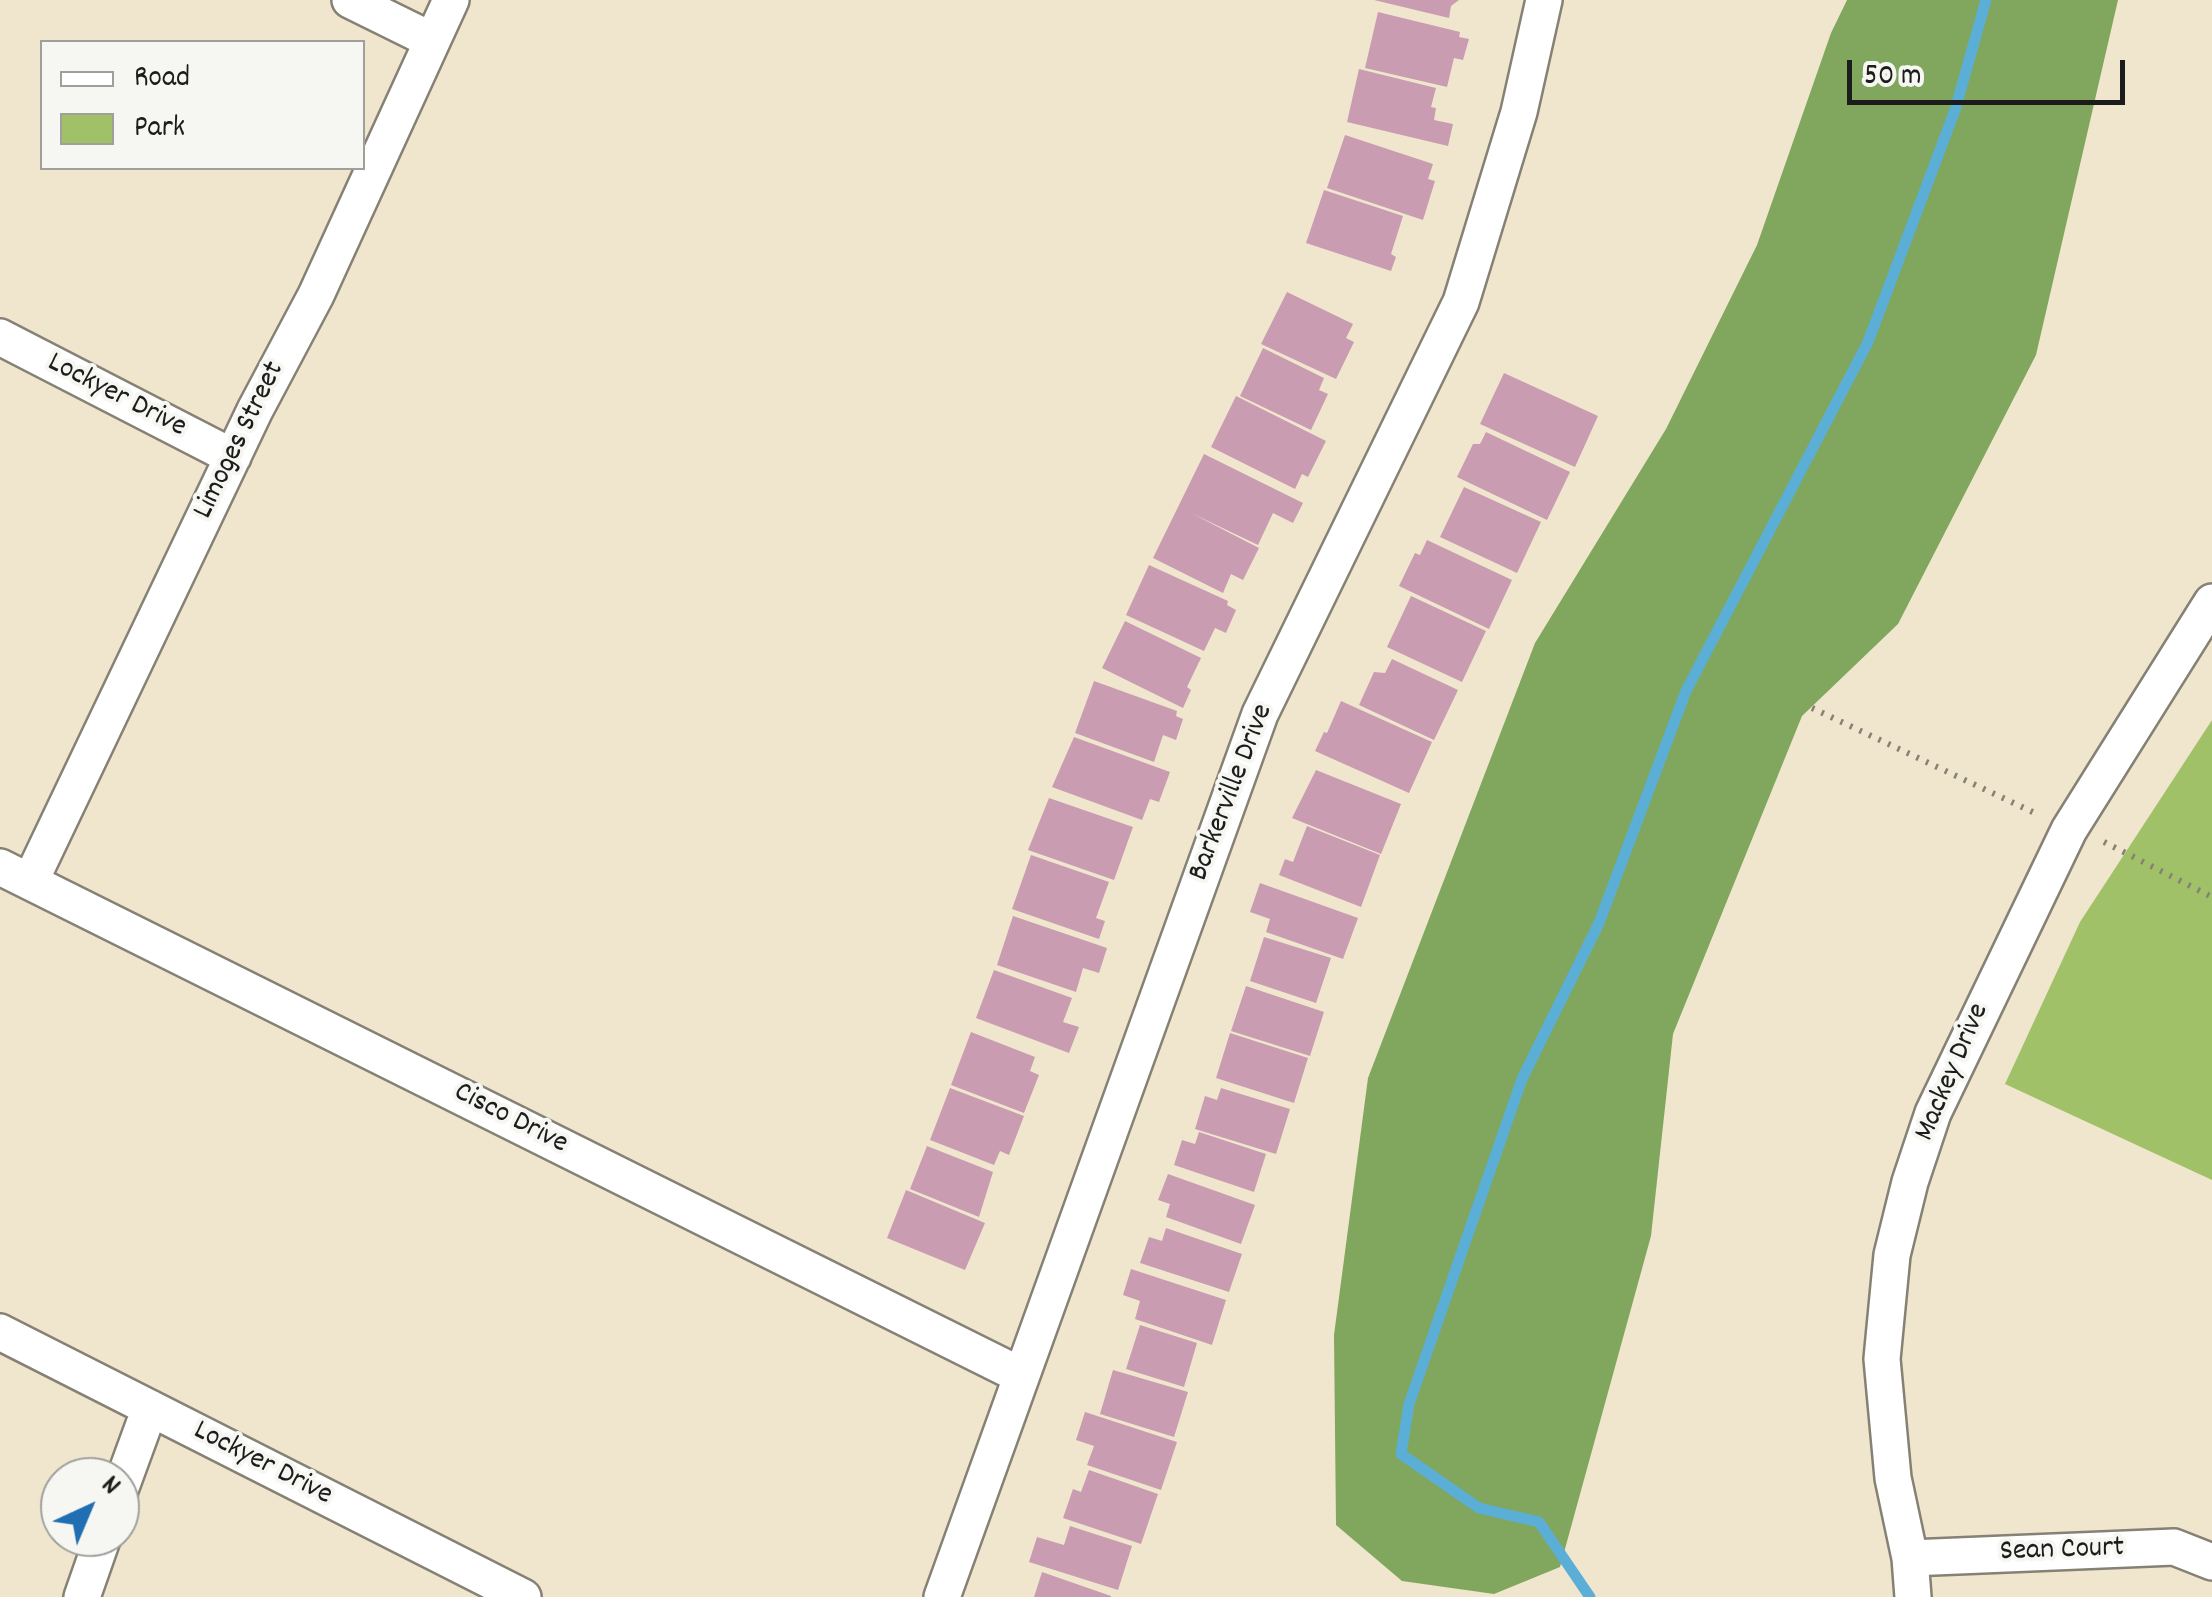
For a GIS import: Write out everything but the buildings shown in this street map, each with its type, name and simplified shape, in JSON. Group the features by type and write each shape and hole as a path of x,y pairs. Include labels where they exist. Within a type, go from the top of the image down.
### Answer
{"street":[{"path":"350,0 430,40"},
{"name":"Limoges Street","path":"15,874 316,295 450,0"},
{"name":"Barkerville Drive","path":"942,1597 1260,714 1461,302 1518,112 1544,0"},
{"name":"Lockyer Drive","path":"0,337 232,457"},
{"name":"Mackey Drive","path":"1913,1597 1910,1558 1893,1478 1882,1359 1892,1255 1910,1182 1933,1113 2069,830 2212,602"},
{"name":"Cisco Drive","path":"15,874 1020,1374"},
{"name":"Lockyer Drive","path":"0,1332 520,1596"},
{"path":"132,1457 150,1408"},
{"name":"Sean Court","path":"1910,1558 2174,1548 2212,1562"},
{"path":"82,1597 97,1557"}],"path":[{"path":"1812,708 2069,830 2103,842 2212,898"}],"green space":[{"path":"1847,0 2118,0 2036,355 1898,624 1802,716 1673,1034 1651,1236 1560,1567 1494,1594 1402,1581 1336,1525 1334,1335 1368,1078 1535,643 1666,429 1757,245 1831,33"},
{"path":"2212,720 2212,1180 2005,1084 2080,922"}],"waterway":[{"path":"1590,1597 1539,1522 1479,1508 1401,1454 1409,1404 1522,1079 1599,923 1686,691 1868,342 1955,110 1986,0"}]}
